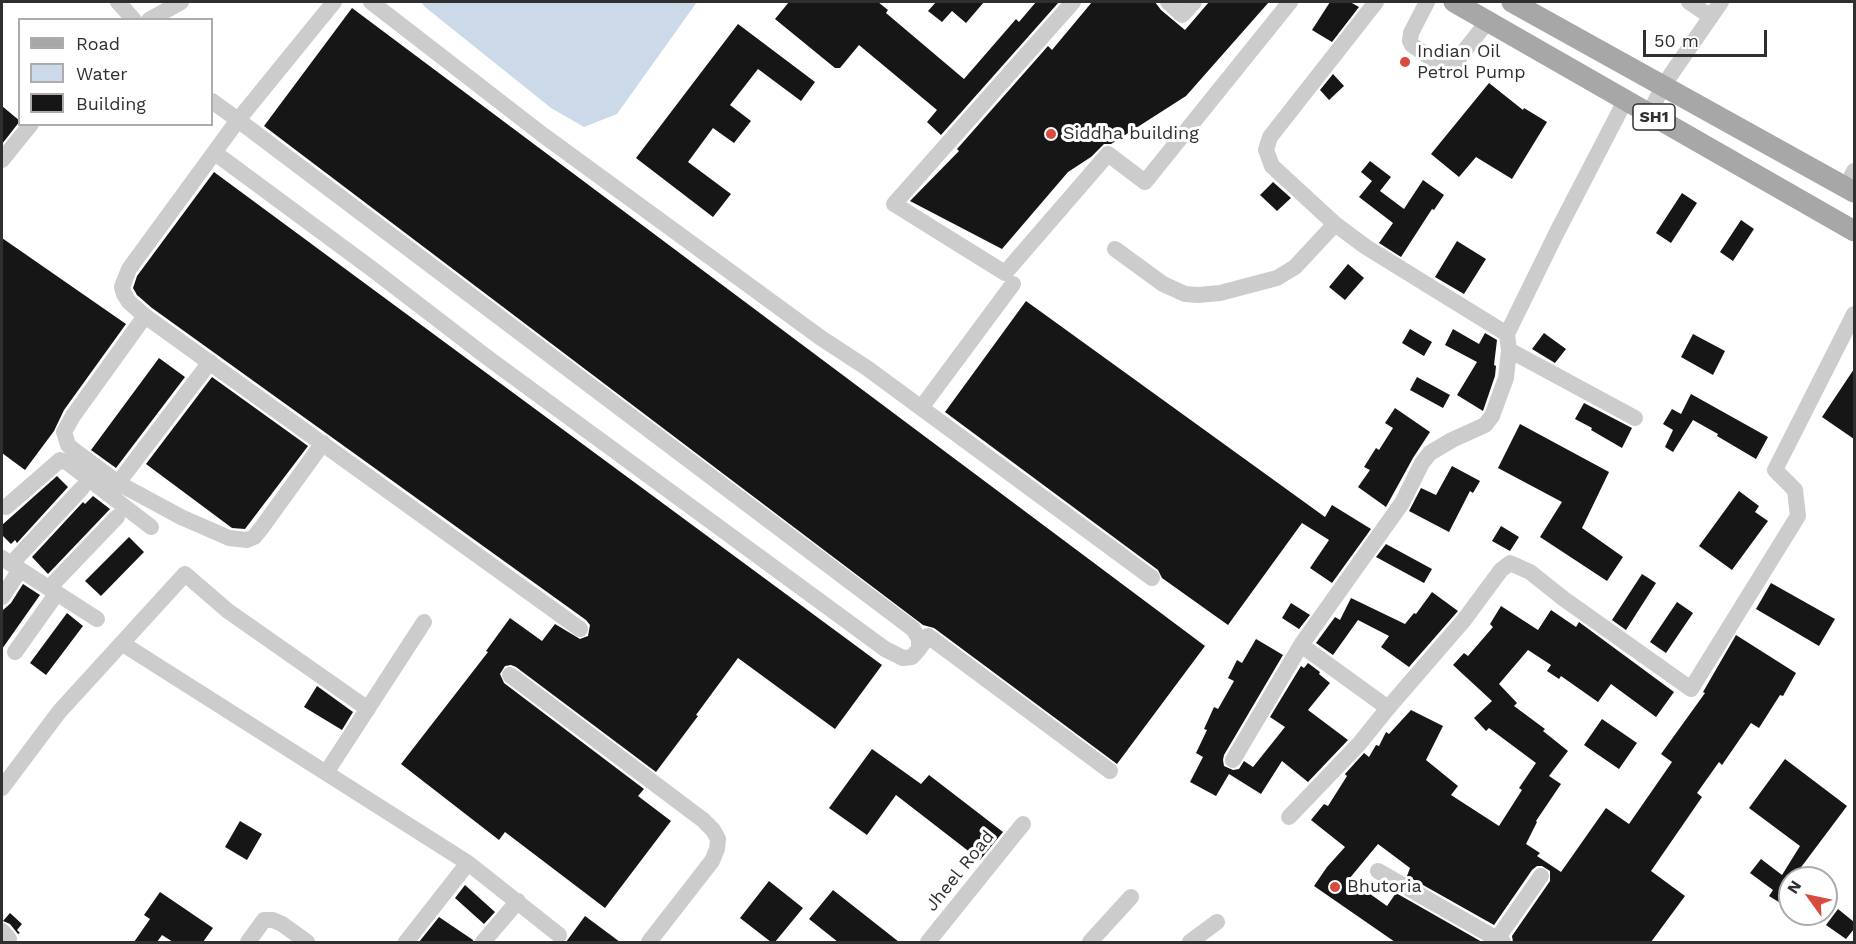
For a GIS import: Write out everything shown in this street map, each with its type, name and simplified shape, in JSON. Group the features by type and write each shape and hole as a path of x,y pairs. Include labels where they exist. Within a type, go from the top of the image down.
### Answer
{"main road":[{"name":"SH1","path":"1454,2 1854,231"},
{"name":"SH1","path":"1518,3 1663,86 1852,184"}],"street":[{"path":"118,2 132,18"},
{"path":"153,18 181,2"},
{"path":"334,2 238,120 129,269 122,287 124,294 129,302 145,316 580,629"},
{"path":"371,2 543,135 821,338 867,368 1152,578"},
{"path":"1073,2 894,204 1005,273 1108,154 1145,182 1290,2"},
{"path":"1168,2 1182,15 1194,2"},
{"path":"1376,2 1270,137 1266,150 1272,166 1335,224 1366,247 1508,342 1635,418"},
{"path":"1427,2 1411,33 1410,41 1412,45 1444,67 1454,64 1488,21"},
{"path":"1689,2 1711,17"},
{"path":"1649,114 1663,86 1722,2"},
{"path":"1233,760 1301,645 1402,503 1415,475 1430,453 1485,425 1492,416 1506,378 1508,342 1557,232 1625,100"},
{"path":"213,102 913,629 919,639 919,649"},
{"path":"3,154 28,126"},
{"path":"215,153 372,268 488,358 885,649 903,658 912,657 928,636 1110,771"},
{"path":"1115,249 1163,284 1185,294 1220,294 1277,278 1295,267 1335,224"},
{"path":"921,408 1013,284"},
{"path":"1289,817 1359,744 1464,620 1501,570 1510,563 1530,572 1564,599 1691,689 1798,516 1795,490 1774,470 1854,314"},
{"path":"145,316 64,432 68,445 118,483 181,517 229,538 247,540 254,537 260,530 323,443"},
{"path":"118,483 210,362"},
{"path":"3,508 60,460 68,463 152,527"},
{"path":"2,597 11,564 82,488"},
{"path":"15,652 53,591 117,517"},
{"path":"11,564 97,619"},
{"path":"2,788 59,712 185,574 228,611 368,709"},
{"path":"326,773 424,622"},
{"path":"123,644 468,863 559,935"},
{"path":"1301,645 1388,708"},
{"path":"510,675 702,820 713,830 718,839 712,861 649,942"},
{"name":"Jheel Road","path":"928,942 1023,824"},
{"path":"406,942 468,863"},
{"path":"1378,872 1500,941 1541,876"},
{"path":"1090,942 1131,897"},
{"path":"483,942 518,901"},
{"path":"248,942 264,920 273,920 282,924 307,942"},
{"path":"1191,942 1217,922"}],"water":[{"path":"421,2 697,2 617,114 584,127 551,108"}],"building":[{"path":"789,2 878,2 888,10 886,13 964,79 1016,19 1019,22 1036,2 1059,2 941,135 927,122 937,110 859,45 840,68 835,68 775,19"},
{"path":"936,2 984,2 966,23 952,11 942,22 928,11"},
{"name":"Siddha building","path":"1092,2 1155,2 1185,30 1209,2 1269,2 1186,96 1111,144 1104,144 1091,157 1068,172 1002,249 910,201 959,151 957,149 1048,46 1052,50"},
{"path":"1330,2 1350,2 1359,7 1332,42 1312,30"},
{"path":"352,8 1205,646 1117,764 934,628 923,625 264,126"},
{"path":"738,24 815,82 801,101 758,69 730,105 751,121 734,143 713,128 688,162 731,194 713,217 636,158"},
{"path":"1333,74 1344,86 1329,100 1320,90"},
{"path":"1489,83 1523,110 1524,108 1547,122 1512,179 1476,157 1459,177 1431,154"},
{"path":"2,106 18,119 18,124 2,144"},
{"path":"1370,161 1391,177 1380,191 1404,209 1423,180 1444,195 1434,210 1432,209 1401,257 1379,243 1393,223 1359,197 1372,181 1361,172"},
{"path":"214,172 882,665 835,729 738,658 656,772 516,667 505,666 500,674 504,683 644,789 638,796 671,821 605,908 505,832 499,840 401,764 488,652 486,651 510,618 542,641 555,624 580,639 588,636 590,625 137,295 133,288 137,276"},
{"path":"1273,182 1291,198 1277,211 1260,195"},
{"path":"1682,193 1697,203 1671,243 1656,233"},
{"path":"1741,220 1754,229 1733,261 1720,252"},
{"path":"2,238 126,324 64,410 54,431 25,470 2,453"},
{"path":"1457,241 1486,259 1464,294 1435,277"},
{"path":"1348,264 1364,278 1345,300 1329,287"},
{"path":"1026,301 1325,517 1332,505 1371,529 1332,583 1310,568 1329,540 1302,523 1228,625 1162,578 1158,570 945,412"},
{"path":"1410,329 1432,342 1424,356 1402,343"},
{"path":"1453,329 1479,344 1485,333 1497,340 1495,376 1483,411 1457,395 1477,362 1445,345"},
{"path":"1544,333 1566,349 1555,363 1532,349"},
{"path":"1693,334 1725,351 1713,375 1681,357"},
{"path":"159,358 185,377 116,468 91,450"},
{"path":"1854,369 1854,439 1822,417"},
{"path":"212,377 308,446 245,529 232,528 146,464"},
{"path":"1417,377 1450,395 1443,408 1410,390"},
{"path":"1691,394 1768,437 1756,459 1693,420 1673,452 1665,447 1673,430 1663,424 1672,409 1681,414"},
{"path":"1584,403 1632,428 1622,448 1575,419"},
{"path":"1395,408 1430,432 1386,507 1358,487 1370,470 1364,467 1376,448 1379,450 1393,428 1385,423"},
{"path":"1520,424 1609,472 1582,528 1623,557 1607,581 1540,537 1562,502 1498,468"},
{"path":"1452,466 1480,481 1473,493 1470,491 1449,532 1409,511 1421,488 1436,495"},
{"path":"57,476 68,487 17,543 15,540 11,544 2,535 2,525"},
{"path":"1739,491 1759,506 1755,512 1768,521 1732,570 1699,546"},
{"path":"93,496 110,509 48,574 32,557 83,502 85,504"},
{"path":"1501,526 1519,537 1510,551 1492,541"},
{"path":"129,537 144,552 101,596 85,581"},
{"path":"1386,544 1432,569 1424,583 1376,557"},
{"path":"1642,574 1656,583 1626,630 1612,620"},
{"path":"1771,583 1835,619 1819,646 1756,609"},
{"path":"23,584 40,595 2,649 2,611 11,603"},
{"path":"1432,592 1458,611 1409,667 1381,647 1389,636 1358,620 1333,655 1316,643 1335,617 1340,620 1351,598 1405,624 1414,613 1416,614"},
{"path":"1677,602 1693,613 1666,653 1650,642"},
{"path":"1291,603 1310,615 1299,629 1282,618"},
{"path":"1501,606 1538,630 1551,610 1576,627 1579,622 1674,692 1656,717 1611,684 1598,702 1561,676 1559,679 1547,671 1551,665 1528,650 1499,684 1517,703 1514,706 1545,729 1543,731 1568,751 1549,776 1561,784 1536,821 1526,844 1540,853 1537,856 1561,872 1606,808 1629,824 1672,762 1661,754 1705,693 1703,692 1736,635 1796,673 1783,696 1780,695 1759,728 1751,723 1722,765 1719,762 1697,793 1702,797 1651,871 1685,896 1651,942 1513,942 1512,936 1550,881 1550,871 1542,866 1537,866 1532,870 1494,925 1407,876 1410,868 1378,844 1349,879 1387,906 1396,893 1482,942 1395,942 1314,886 1345,847 1311,820 1324,804 1328,806 1347,776 1345,774 1364,753 1369,757 1376,745 1379,746 1386,732 1389,734 1411,710 1443,726 1426,760 1458,786 1451,795 1499,826 1522,790 1519,788 1536,763 1489,728 1486,731 1474,718 1492,701 1453,665 1464,653 1468,656 1493,627 1490,624"},
{"path":"67,613 83,626 46,675 30,663"},
{"path":"1256,639 1283,655 1224,755 1224,766 1233,770 1239,769 1244,761 1253,767 1285,727 1270,717 1301,666 1304,668 1308,663 1330,683 1308,710 1348,740 1308,782 1282,761 1261,794 1229,774 1216,796 1190,782 1203,757 1196,753 1207,730 1204,729 1214,707 1218,709 1234,681 1228,678 1237,660 1242,663"},
{"path":"317,686 353,712 342,730 304,707"},
{"path":"1602,719 1637,743 1619,769 1584,745"},
{"path":"872,749 921,784 929,775 1003,832 980,860 896,795 867,835 829,808"},
{"path":"1785,759 1847,806 1802,866 1788,866 1800,846 1749,808"},
{"path":"240,821 262,834 247,860 225,847"},
{"path":"1761,859 1778,872 1778,902 1769,896 1773,890 1750,873"},
{"path":"769,881 803,908 775,942 771,942 740,918"},
{"path":"465,885 495,912 484,924 455,898"},
{"path":"833,890 899,942 838,942 809,919"},
{"path":"160,892 213,928 203,942 173,942 162,935 157,942 134,942 150,919 144,915"},
{"path":"1838,909 1854,922 1854,929 1846,939 1827,926 1838,926"},
{"path":"10,913 22,924 17,930 20,933 18,934 10,924 3,921"},
{"path":"585,916 620,942 566,942"},
{"path":"439,917 473,940 473,942 419,942"}],"place":[{"name":"Indian Oil Petrol Pump","path":"1405,62"},
{"name":"Siddha building","path":"1051,134"},
{"name":"Bhutoria","path":"1335,887"}]}
